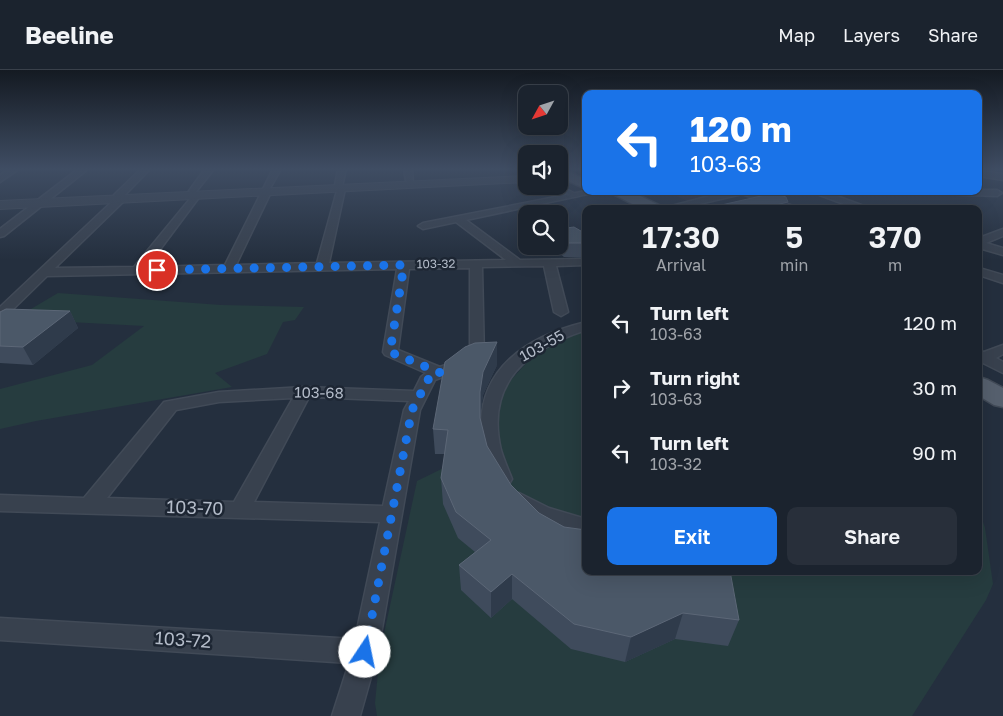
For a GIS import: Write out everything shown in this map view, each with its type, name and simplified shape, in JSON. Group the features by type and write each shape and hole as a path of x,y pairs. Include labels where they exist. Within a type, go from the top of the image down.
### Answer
{"main road":[{"path":"613,199 624,205"},
{"path":"635,199 647,205"},
{"path":"982,363 1003,384"},
{"path":"982,387 1003,399"}],"street":[{"path":"0,201 66,199"},
{"path":"0,314 46,272 118,199"},
{"path":"138,270 190,199"},
{"path":"229,268 263,199"},
{"path":"322,266 337,199"},
{"path":"531,205 560,199"},
{"path":"682,205 707,199"},
{"path":"766,199 784,205"},
{"path":"837,199 855,205"},
{"path":"0,205 45,200"},
{"path":"0,234 45,200"},
{"path":"423,226 518,208"},
{"path":"458,220 517,263"},
{"path":"982,242 1003,232"},
{"path":"568,233 582,241"},
{"path":"982,244 1003,252"},
{"name":"103-32","path":"46,272 582,262"},
{"path":"549,263 561,312"},
{"path":"346,716 365,652 412,410 429,378 477,358 476,264"},
{"path":"404,265 390,352 441,373"},
{"path":"982,271 1003,279"},
{"name":"103-55","path":"582,327 570,330 544,342 508,366 495,386 489,411 494,456 503,480 511,492 520,501 542,514 582,526"},
{"path":"982,360 1003,349"},
{"path":"982,362 1003,368"},
{"path":"240,510 304,392"},
{"name":"103-68","path":"90,505 170,406 219,397 304,392 419,396"},
{"name":"103-70","path":"0,503 391,514"},
{"name":"103-72","path":"0,628 365,652"}],"shaded area":[{"path":"683,199 703,199 690,202"}],"green space":[{"path":"58,293 221,305 304,307 295,320 283,322 267,354 215,373 232,387 0,429 0,389 92,365 144,326 14,319"},
{"path":"582,332 582,575 982,575 982,518 993,584 986,600 912,716 377,716 375,703 380,652 417,481 466,457 511,380 529,360 554,344"}],"building":[{"path":"747,199 787,199 788,202 776,205 721,205"},
{"path":"574,227 582,232 582,243 568,243 568,228"},
{"path":"6,309 70,311 23,347 0,346 0,312"},
{"path":"497,342 483,372 480,392 480,418 487,446 511,485 539,513 564,527 582,529 582,575 731,575 739,620 683,613 631,637 574,624 512,574 491,592 459,565 491,540 456,512 441,478 448,430 433,429 445,362 465,347 475,343"}],"route":[{"path":"157,270 404,265 390,352 441,373 429,378 412,410 365,652"}]}
